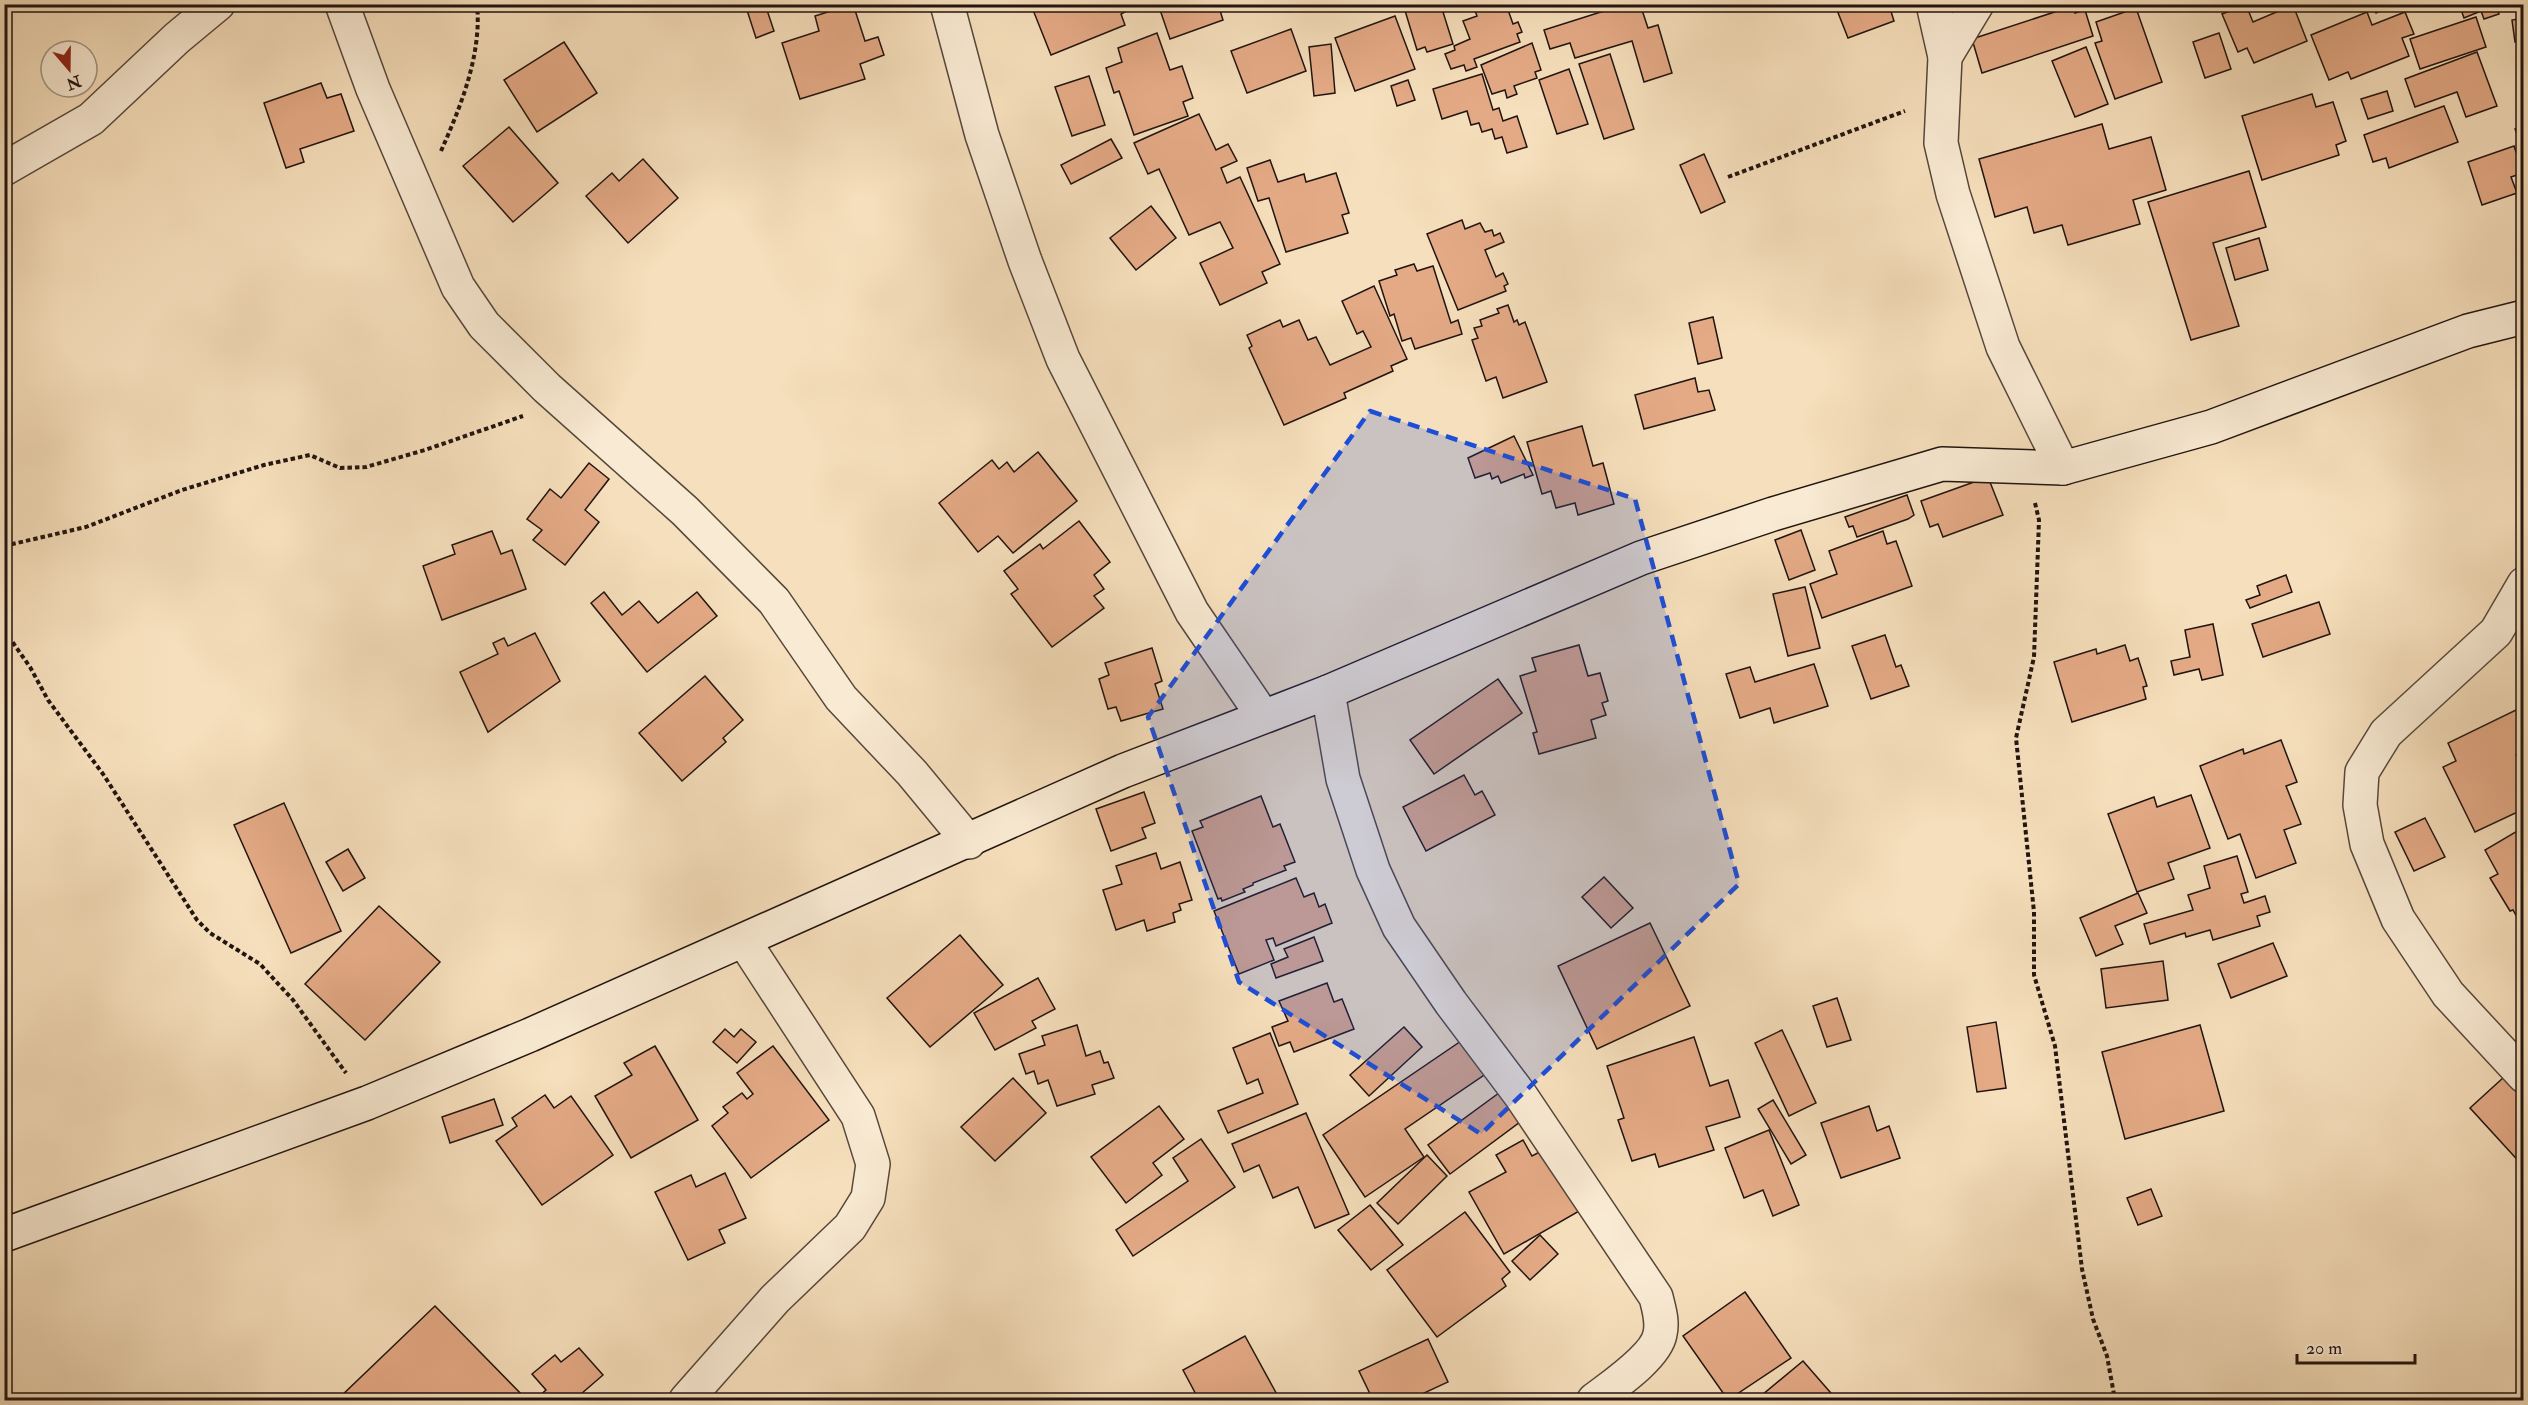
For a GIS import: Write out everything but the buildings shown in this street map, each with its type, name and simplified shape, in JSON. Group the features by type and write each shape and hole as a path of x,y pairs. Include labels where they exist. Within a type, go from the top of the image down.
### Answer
{"street":[{"path":"4,169 91,119 177,38 218,4"},
{"path":"342,4 374,89 458,287 484,325 563,402 685,511 774,601 841,698 912,773 969,842"},
{"path":"947,4 982,135 1025,261 1063,359 1192,612 1263,716"},
{"path":"1933,4 1945,57 1941,143 1946,164 1999,336 2063,468"},
{"path":"1945,57 1977,4"},
{"path":"4,1235 367,1103 530,1035 969,842 1123,771 1328,692 1641,558 1773,514 1942,464 2063,468 2211,427 2468,331 2523,317"},
{"path":"2523,585 2496,632 2386,733 2362,772 2360,805 2367,844 2398,919 2448,994 2523,1076"},
{"path":"1328,692 1343,779 1373,870 1399,927 1451,1003 1521,1096 1656,1297 1662,1317 1660,1337 1648,1355 1594,1401"},
{"path":"686,1401 775,1299 850,1227 868,1198 873,1164 858,1116 744,941"}],"path":[{"path":"421,198 461,106 479,29 477,4"},
{"path":"1728,177 1846,131 1942,98"},
{"path":"4,546 86,527 182,490 264,465 310,455 340,468 366,467 425,450 563,402"},
{"path":"2026,467 2039,520 2034,657 2016,738 2034,912 2034,975 2055,1046 2082,1269 2093,1319 2108,1356 2115,1401"},
{"path":"4,630 30,667 48,700 103,774 197,920 210,933 260,964 293,1000 367,1103"}],"highlighted area":[{"path":"1370,411 1635,499 1739,884 1481,1134 1239,982 1148,717"}]}
